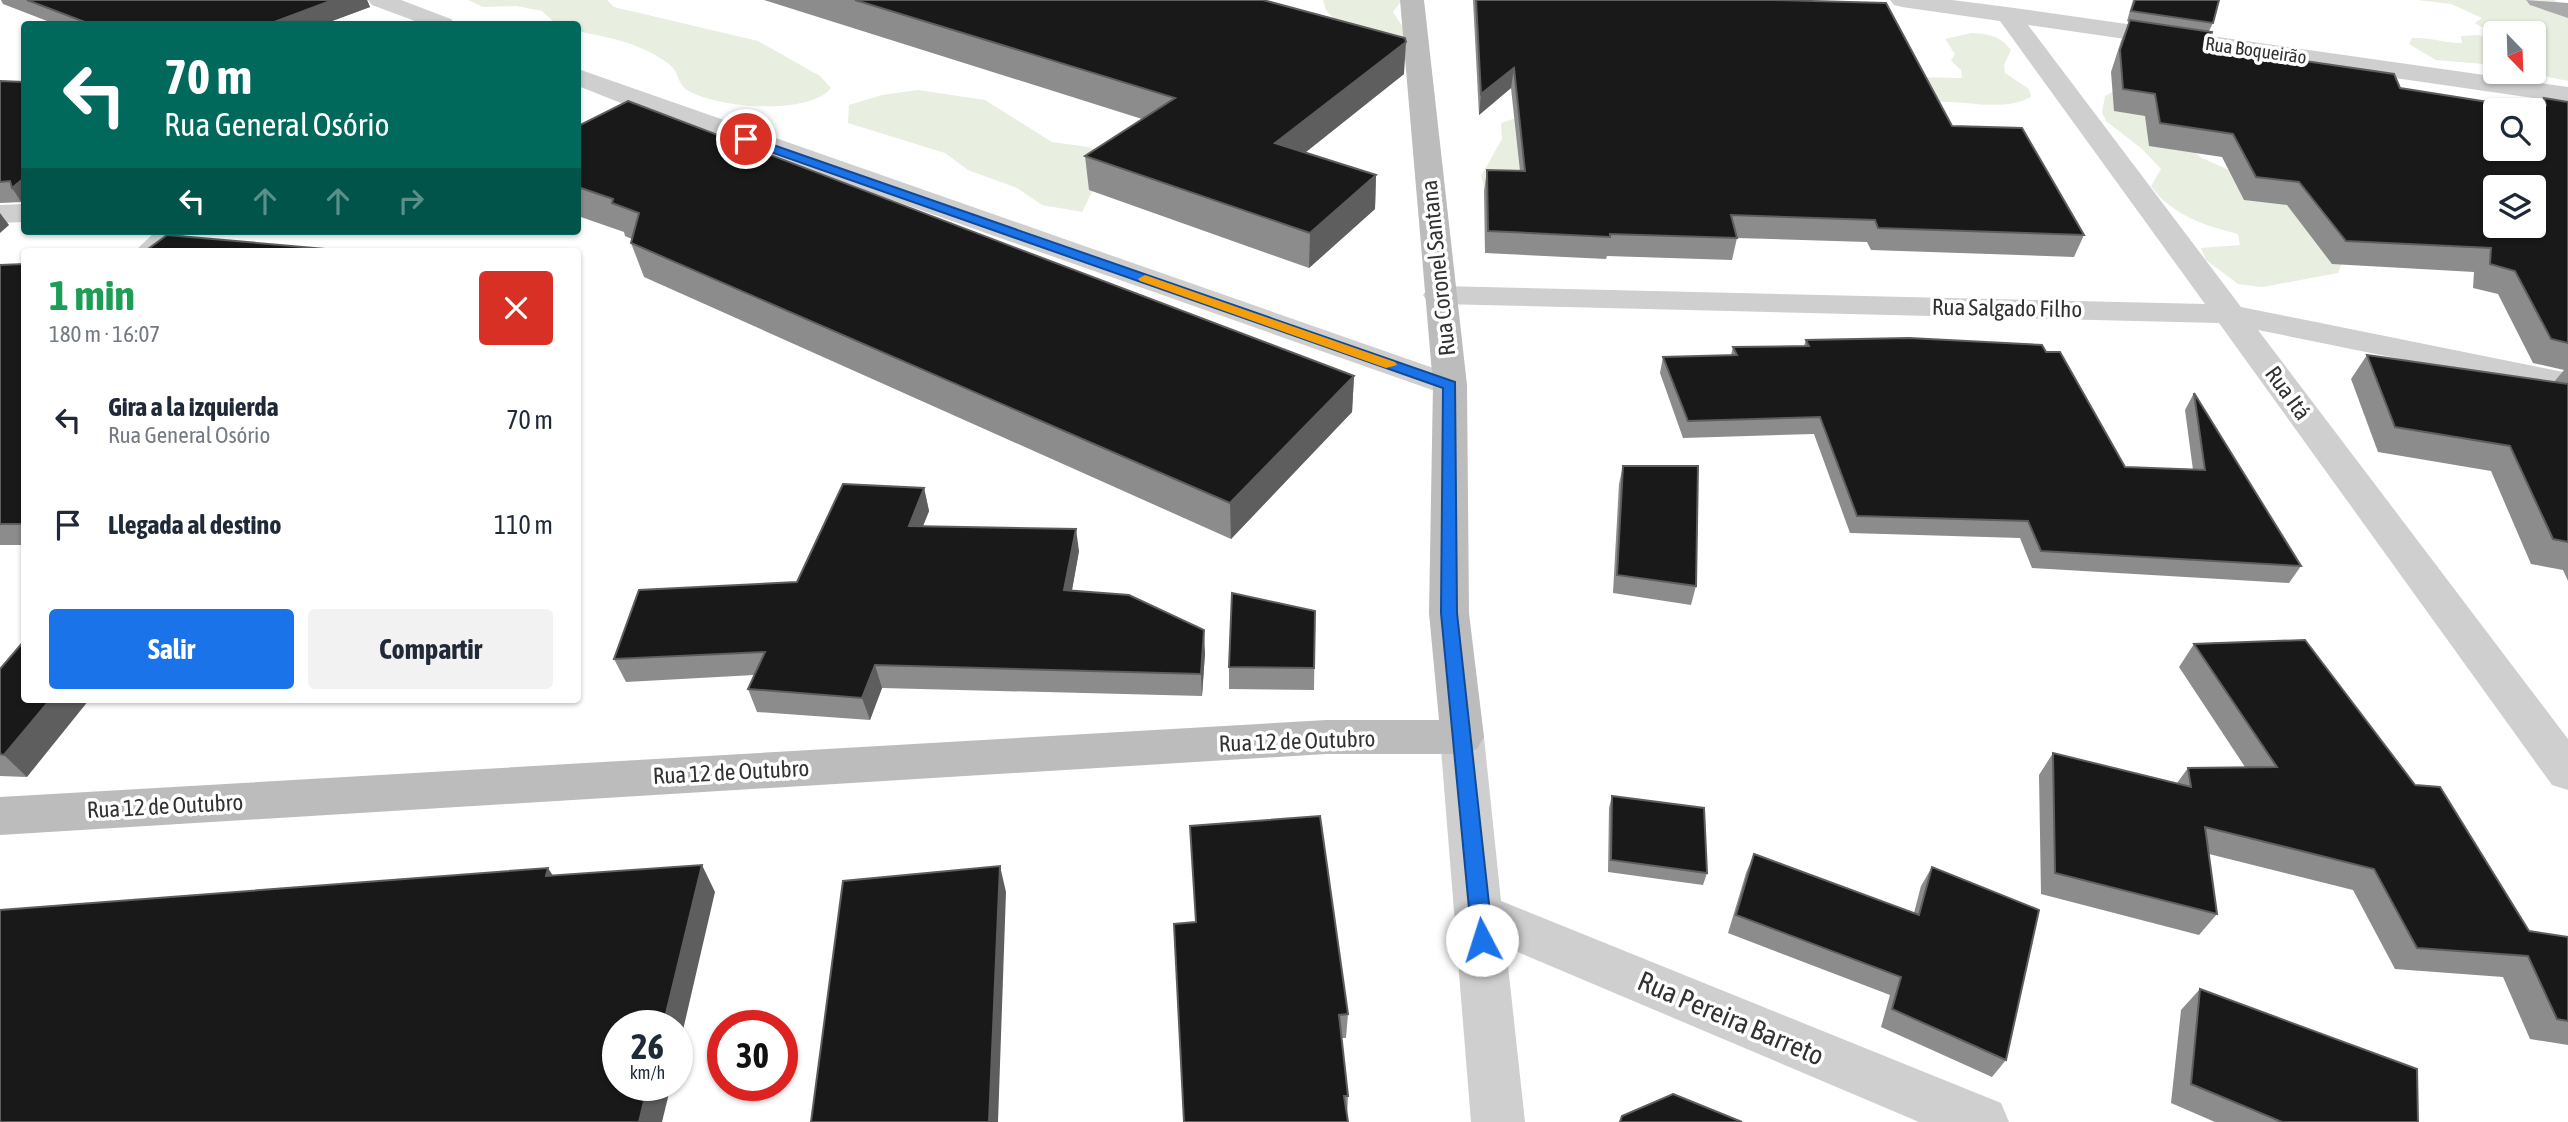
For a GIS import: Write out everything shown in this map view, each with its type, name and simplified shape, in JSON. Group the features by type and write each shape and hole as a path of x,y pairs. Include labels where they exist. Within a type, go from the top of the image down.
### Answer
{"main road":[{"name":"Rua Coronel Santana","path":"1412,0 1450,385 1449,613 1462,737"},
{"path":"2538,0 2568,11"},
{"name":"Rua 12 de Outubro","path":"0,816 1326,737 1462,737"}],"street":[{"path":"380,0 435,21"},
{"name":"Rua Boqueirão","path":"1902,0 2568,95"},
{"name":"Rua Itá","path":"2007,13 2568,772"},
{"path":"581,78 681,117 1450,385"},
{"path":"0,214 21,213"},
{"path":"154,248 169,235"},
{"name":"Rua Salgado Filho","path":"1440,295 2229,314 2568,383"},
{"name":"Rua Coronel Santana","path":"1462,737 1499,1122"},
{"name":"Rua Pereira Barreto","path":"1480,914 1982,1122"}],"shaded area":[{"path":"468,0 607,0 614,7 758,41 820,76 831,88 820,97 783,106 740,105 719,101 687,90 669,64 655,55 617,40 581,32 581,21 553,21 542,11 516,6 483,7"},
{"path":"1323,0 1402,0 1393,12 1412,41 1364,52 1326,10"},
{"path":"2417,0 2554,0 2568,7 2568,81 2546,76 2546,21 2483,21 2483,28 2475,23 2482,18 2451,4"},
{"path":"1972,33 1994,37 2007,45 2011,50 2004,65 2005,73 2029,89 2031,97 2018,102 1992,105 1925,103 1909,77 1962,78 1961,70 1951,61 1955,54 1945,39"},
{"path":"2461,36 2483,37 2483,64 2436,60 2409,44 2412,38 2462,43"},
{"path":"918,90 985,100 1052,142 1088,147 1118,160 1095,186 1082,212 1042,205 1017,188 968,170 945,153 848,123 849,105 882,95"},
{"path":"2115,91 2202,158 2240,175 2276,179 2342,263 2338,273 2263,287 2238,284 2206,260 2201,248 2240,245 2238,234 2190,218 2159,196 2151,186 2161,169 2142,149 2106,121 2102,112 2105,96"},
{"path":"1516,118 1572,139 1488,199 1481,176 1502,139 1501,123"}],"building":[{"path":"27,0 333,0 277,21 82,21"},
{"path":"855,0 1263,0 1405,38 1406,42 1275,143 1376,175 1310,233 1085,156 1175,98"},
{"path":"1476,0 1774,0 1886,3 1952,126 2022,128 2084,235 1878,228 1875,220 1731,215 1737,238 1610,234 1610,237 1488,231 1487,170 1525,171 1514,68 1481,94"},
{"path":"2135,0 2219,0 2213,23 2131,11"},
{"path":"2130,20 2212,32 2208,47 2394,74 2400,88 2483,101 2483,161 2546,161 2546,98 2568,102 2568,343 2551,339 2515,271 2490,264 2491,248 2346,241 2299,182 2256,177 2233,134 2160,123 2155,94 2123,89 2120,50"},
{"path":"0,81 21,82 21,180 12,188 10,181 0,182"},
{"path":"628,101 1354,376 1230,503 631,243 639,213 612,203 613,199 581,188 581,124"},
{"path":"167,235 315,248 149,248"},
{"path":"21,264 21,524 0,524 0,265"},
{"path":"1909,338 2042,345 2046,352 2060,352 2125,467 2205,470 2194,393 2301,566 2041,551 2028,521 1857,516 1820,417 1688,421 1663,357 1737,355 1733,347 1809,346 1806,340"},
{"path":"2367,355 2568,384 2568,542 2553,539 2510,446 2395,427"},
{"path":"1623,466 1698,466 1696,586 1617,575"},
{"path":"843,484 924,488 909,526 1076,529 1064,590 1129,595 1204,630 1201,674 875,665 862,698 748,689 765,652 614,659 639,590 797,582"},
{"path":"1232,593 1315,611 1314,668 1229,667"},
{"path":"2305,640 2415,785 2440,787 2529,931 2568,937 2568,1021 2557,1019 2528,956 2417,948 2374,869 2205,827 2217,914 2055,873 2053,753 2191,787 2188,768 2277,767 2194,644"},
{"path":"21,644 21,703 47,703 4,755 0,754 0,669"},
{"path":"1612,796 1704,808 1707,873 1611,860"},
{"path":"1320,816 1348,1014 1339,1015 1348,1096 1344,1096 1348,1122 1184,1122 1174,924 1196,922 1190,826"},
{"path":"1754,854 1919,915 1932,867 2039,910 2006,1060 1892,1009 1901,977 1736,915"},
{"path":"702,865 667,1010 602,1010 602,1101 644,1101 639,1122 0,1122 0,910 548,868 546,876"},
{"path":"1000,866 989,1122 811,1122 843,881"},
{"path":"2200,989 2417,1069 2418,1122 2282,1122 2191,1084"},
{"path":"1673,1094 1742,1122 1620,1122 1622,1116"}],"slow traffic":[{"path":"1145,279 1391,365"}],"route":[{"path":"746,139 1450,385 1449,613 1482,940"}]}
